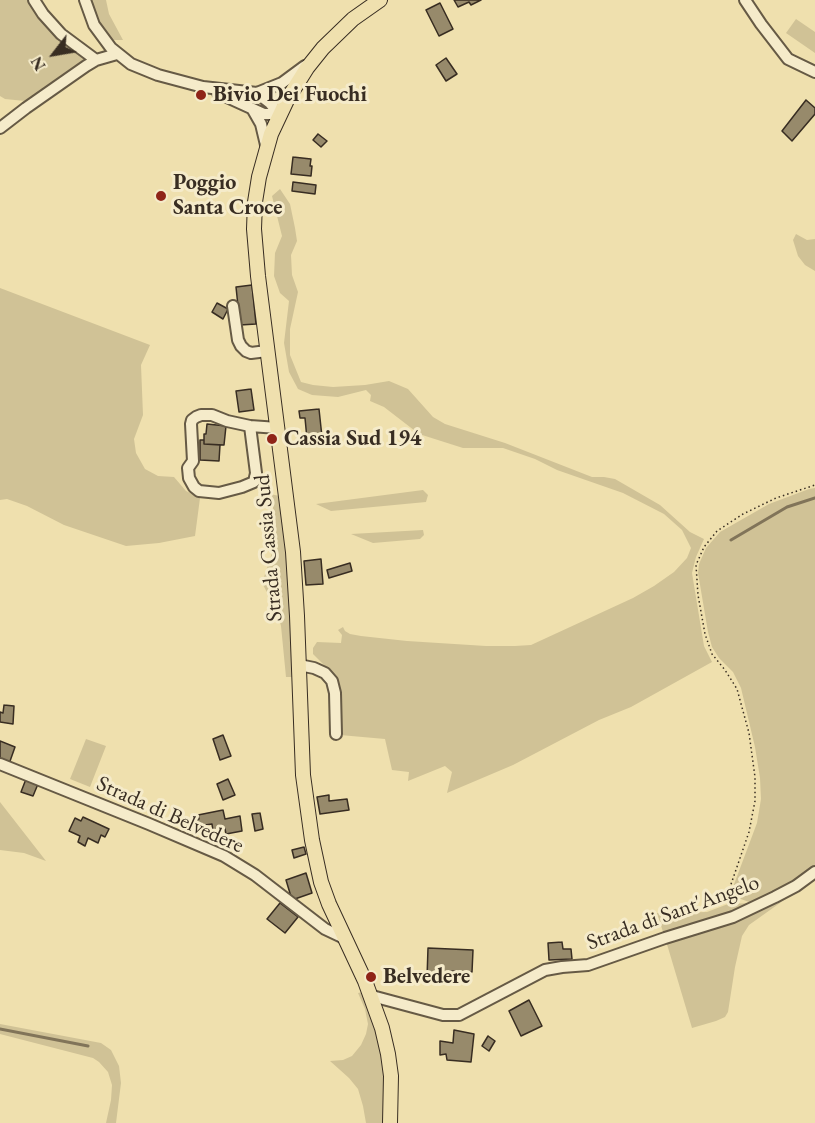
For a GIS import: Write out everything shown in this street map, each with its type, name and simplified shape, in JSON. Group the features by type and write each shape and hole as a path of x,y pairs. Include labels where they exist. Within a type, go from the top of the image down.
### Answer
{"main road":[{"name":"Strada Cassia Sud","path":"380,0 353,19 314,58 293,88 279,114 266,150 256,189 254,229 293,552 303,775 312,840 321,882 335,919 372,996 384,1036 392,1092 390,1123"}],"street":[{"path":"34,0 61,34 96,60"},
{"path":"85,0 89,14 105,42 131,64 203,87 264,114 279,114"},
{"path":"745,0 788,59 815,72"},
{"path":"0,128 96,60 117,54"},
{"path":"203,87 256,93 282,83 314,58"},
{"path":"256,93 270,103 279,114"},
{"path":"253,109 262,127 266,150"},
{"path":"233,306 241,346 251,353 267,351"},
{"path":"250,426 256,473 254,482 219,493 199,491 194,487 189,477 189,468 193,461 191,424 196,417 212,415 250,426 278,428"},
{"path":"299,666 320,670 332,681 335,693 336,734"},
{"name":"Strada di Belvedere","path":"0,764 224,856 255,875 325,929 344,938"},
{"name":"Strada di Sant'Angelo","path":"372,996 443,1015 459,1015 545,970 588,965 724,920 796,886 815,872"}],"path":[{"path":"753,908 735,901 730,896 729,890 749,832 755,801 755,777 749,733 737,689 708,645 698,595 696,565 704,547 717,531 776,498 815,485"}],"shaded area":[{"path":"0,0 29,0 57,36 74,52 87,60 25,101 5,99 0,96"},
{"path":"91,0 106,0 109,14 123,40 110,40 96,19"},
{"path":"796,19 815,32 815,53 786,33"},
{"path":"280,189 290,204 297,241 291,255 292,275 298,292 290,329 290,355 301,382 333,387 389,381 408,389 433,417 445,424 505,443 592,477 615,479 660,505 690,532 704,539 692,573 704,646 712,662 631,707 599,720 513,765 447,793 452,772 445,766 408,781 409,772 392,770 385,739 340,735 330,671 313,654 313,648 317,642 341,643 342,635 338,630 343,627 350,634 407,641 486,646 531,645 654,586 674,572 687,558 691,548 682,530 664,514 623,493 503,448 463,448 419,434 384,407 370,401 371,395 366,390 338,397 312,395 298,389 289,372 284,343 289,301 280,293 274,276 275,253 282,236 272,196"},
{"path":"796,234 807,240 815,239 815,271 805,265 798,256 793,240"},
{"path":"0,288 150,345 141,365 143,415 134,439 136,453 145,469 158,476 174,477 186,491 200,498 195,536 126,546 64,525 27,506 7,499 0,500"},
{"path":"815,488 815,869 797,883 735,913 664,935 657,913 707,912 728,904 752,903 738,898 733,892 733,887 757,823 761,799 760,778 741,688 733,672 712,647 698,573 699,564 706,548 720,532 769,504"},
{"path":"423,490 428,495 426,502 331,511 316,504"},
{"path":"264,493 280,496 290,583 292,677 286,677 281,626 277,611 262,583 276,541 273,507 268,495"},
{"path":"423,530 424,535 420,539 373,543 351,534"},
{"path":"86,739 106,746 90,787 70,779"},
{"path":"0,802 46,861 24,853 0,850"},
{"path":"815,878 749,925 742,936 728,1012 725,1017 716,1021 692,1028 666,941"},
{"path":"363,992 375,1025 383,1062 384,1123 366,1123 358,1089 330,1061 343,1060 352,1056 361,1045 368,1024 358,993"},
{"path":"0,1024 101,1043 111,1050 119,1066 121,1083 116,1123 106,1123 112,1085 108,1072 99,1062 93,1058 0,1034"}],"building":[{"path":"454,0 481,0 471,5 469,2 458,7"},
{"path":"440,3 453,29 439,36 426,10"},
{"path":"446,58 457,74 446,81 436,65"},
{"path":"806,100 815,108 815,114 792,141 782,131"},
{"path":"318,134 327,141 321,147 313,140"},
{"path":"293,157 311,159 311,176 291,174"},
{"path":"293,182 316,185 315,194 292,191"},
{"path":"252,285 256,324 240,325 236,287"},
{"path":"217,303 228,309 223,319 212,312"},
{"path":"251,389 254,410 239,412 236,391"},
{"path":"319,409 322,437 307,439 305,418 300,418 299,411"},
{"path":"207,424 226,426 224,445 204,444"},
{"path":"200,440 204,440 204,444 220,445 219,461 200,460"},
{"path":"321,559 323,584 306,585 304,561"},
{"path":"350,563 352,571 329,578 327,570"},
{"path":"4,705 14,706 13,724 0,722 0,712 3,713"},
{"path":"223,735 231,756 220,760 213,739"},
{"path":"0,741 15,747 9,764 0,760"},
{"path":"26,779 38,784 33,796 21,792"},
{"path":"228,779 235,795 223,800 217,784"},
{"path":"329,795 329,801 347,799 349,810 320,814 317,797"},
{"path":"223,810 225,819 240,816 242,831 226,834 225,829 213,831 212,824 198,826 198,815"},
{"path":"260,813 263,829 255,831 252,814"},
{"path":"83,817 109,829 105,837 101,835 98,843 88,838 85,846 78,842 80,836 69,831 75,818 81,821"},
{"path":"304,847 306,854 294,858 292,850"},
{"path":"306,873 312,893 292,900 286,880"},
{"path":"280,903 298,917 285,933 267,919"},
{"path":"562,942 563,949 571,949 572,959 549,960 548,943"},
{"path":"428,948 473,950 472,972 448,971 448,979 427,978"},
{"path":"529,1000 542,1026 521,1036 509,1011"},
{"path":"454,1030 474,1034 471,1062 447,1060 446,1054 440,1055 440,1041 453,1043"},
{"path":"488,1036 495,1041 489,1051 482,1046"}],"waterway":[{"path":"731,540 787,507 815,498"},
{"path":"0,1029 88,1046"}],"place":[{"name":"Bivio Dei Fuochi","path":"201,95"},
{"name":"Poggio Santa Croce","path":"161,196"},
{"name":"Cassia Sud 194","path":"272,439"},
{"name":"Belvedere","path":"371,977"}]}
